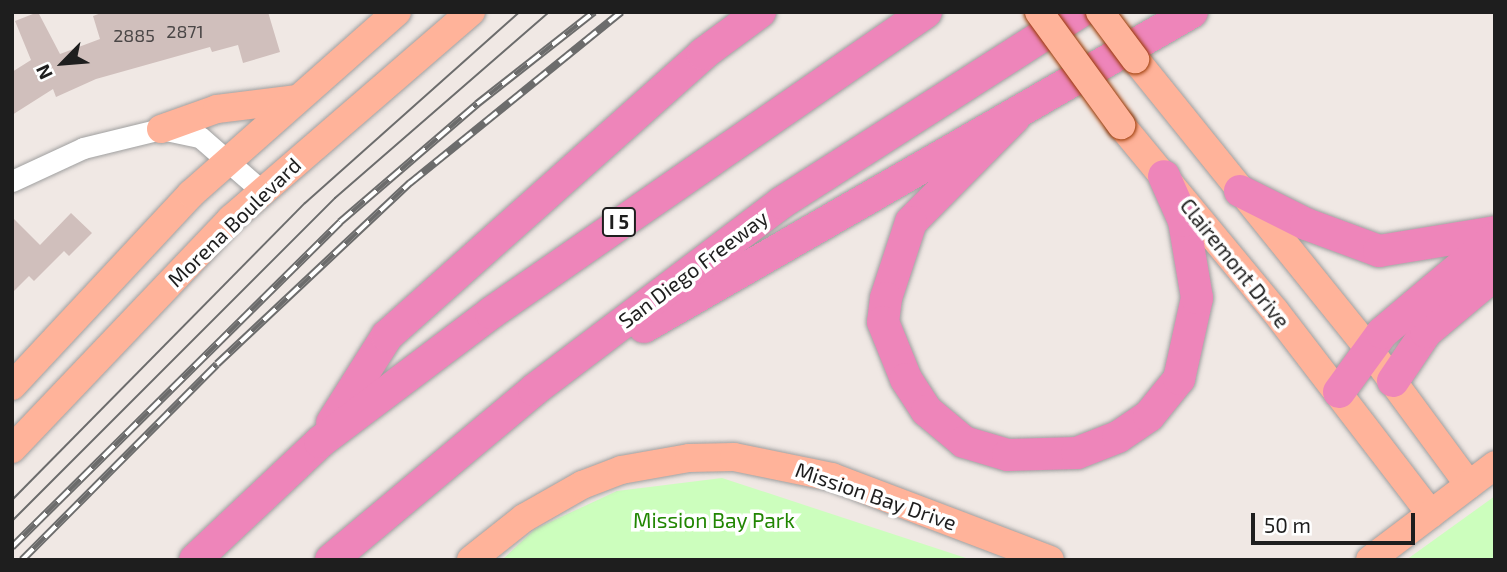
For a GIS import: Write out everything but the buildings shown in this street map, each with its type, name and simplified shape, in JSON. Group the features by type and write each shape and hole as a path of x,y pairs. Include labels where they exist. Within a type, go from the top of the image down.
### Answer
{"highway":[{"path":"320,442 387,336 703,54 760,12"},
{"name":"I 5","path":"195,560 320,442 565,259 926,12"},
{"name":"San Diego Freeway","path":"331,560 534,390 781,203 1080,12"},
{"path":"534,390 1014,118 1192,12"},
{"path":"1014,118 911,222 886,298 883,323 906,379 927,411 964,442 1008,455 1077,453 1118,437 1149,416 1179,379 1197,298 1184,221 1164,176"},
{"path":"1240,191 1306,224 1379,251 1495,232"},
{"path":"1339,392 1371,352 1382,333 1495,238"},
{"path":"1393,381 1426,332 1495,274"}],"main road":[{"path":"12,386 191,194 397,12"},
{"name":"Morena Boulevard","path":"12,449 262,191 471,12"},
{"name":"Clairemont Drive","path":"1039,12 1121,125 1339,392 1431,514"},
{"path":"1100,12 1167,101 1371,352 1469,485"},
{"path":"161,129 217,109 297,99"},
{"name":"Mission Bay Drive","path":"471,560 524,518 582,485 621,470 689,458 734,457 832,477 1050,560"},
{"path":"1370,560 1495,465"}],"street":[{"path":"12,181 83,148 161,129 200,137 262,191"}],"green space":[{"name":"Mission Bay Park","path":"722,478 972,560 502,560 535,529 617,491"},
{"path":"1495,496 1495,560 1406,560"}],"tram line":[{"path":"12,500 305,203 519,12"},
{"path":"12,521 335,198 549,12"}],"railway":[{"path":"12,547 340,222 477,104 594,12"},
{"path":"22,560 217,364 410,183 621,12"}]}
